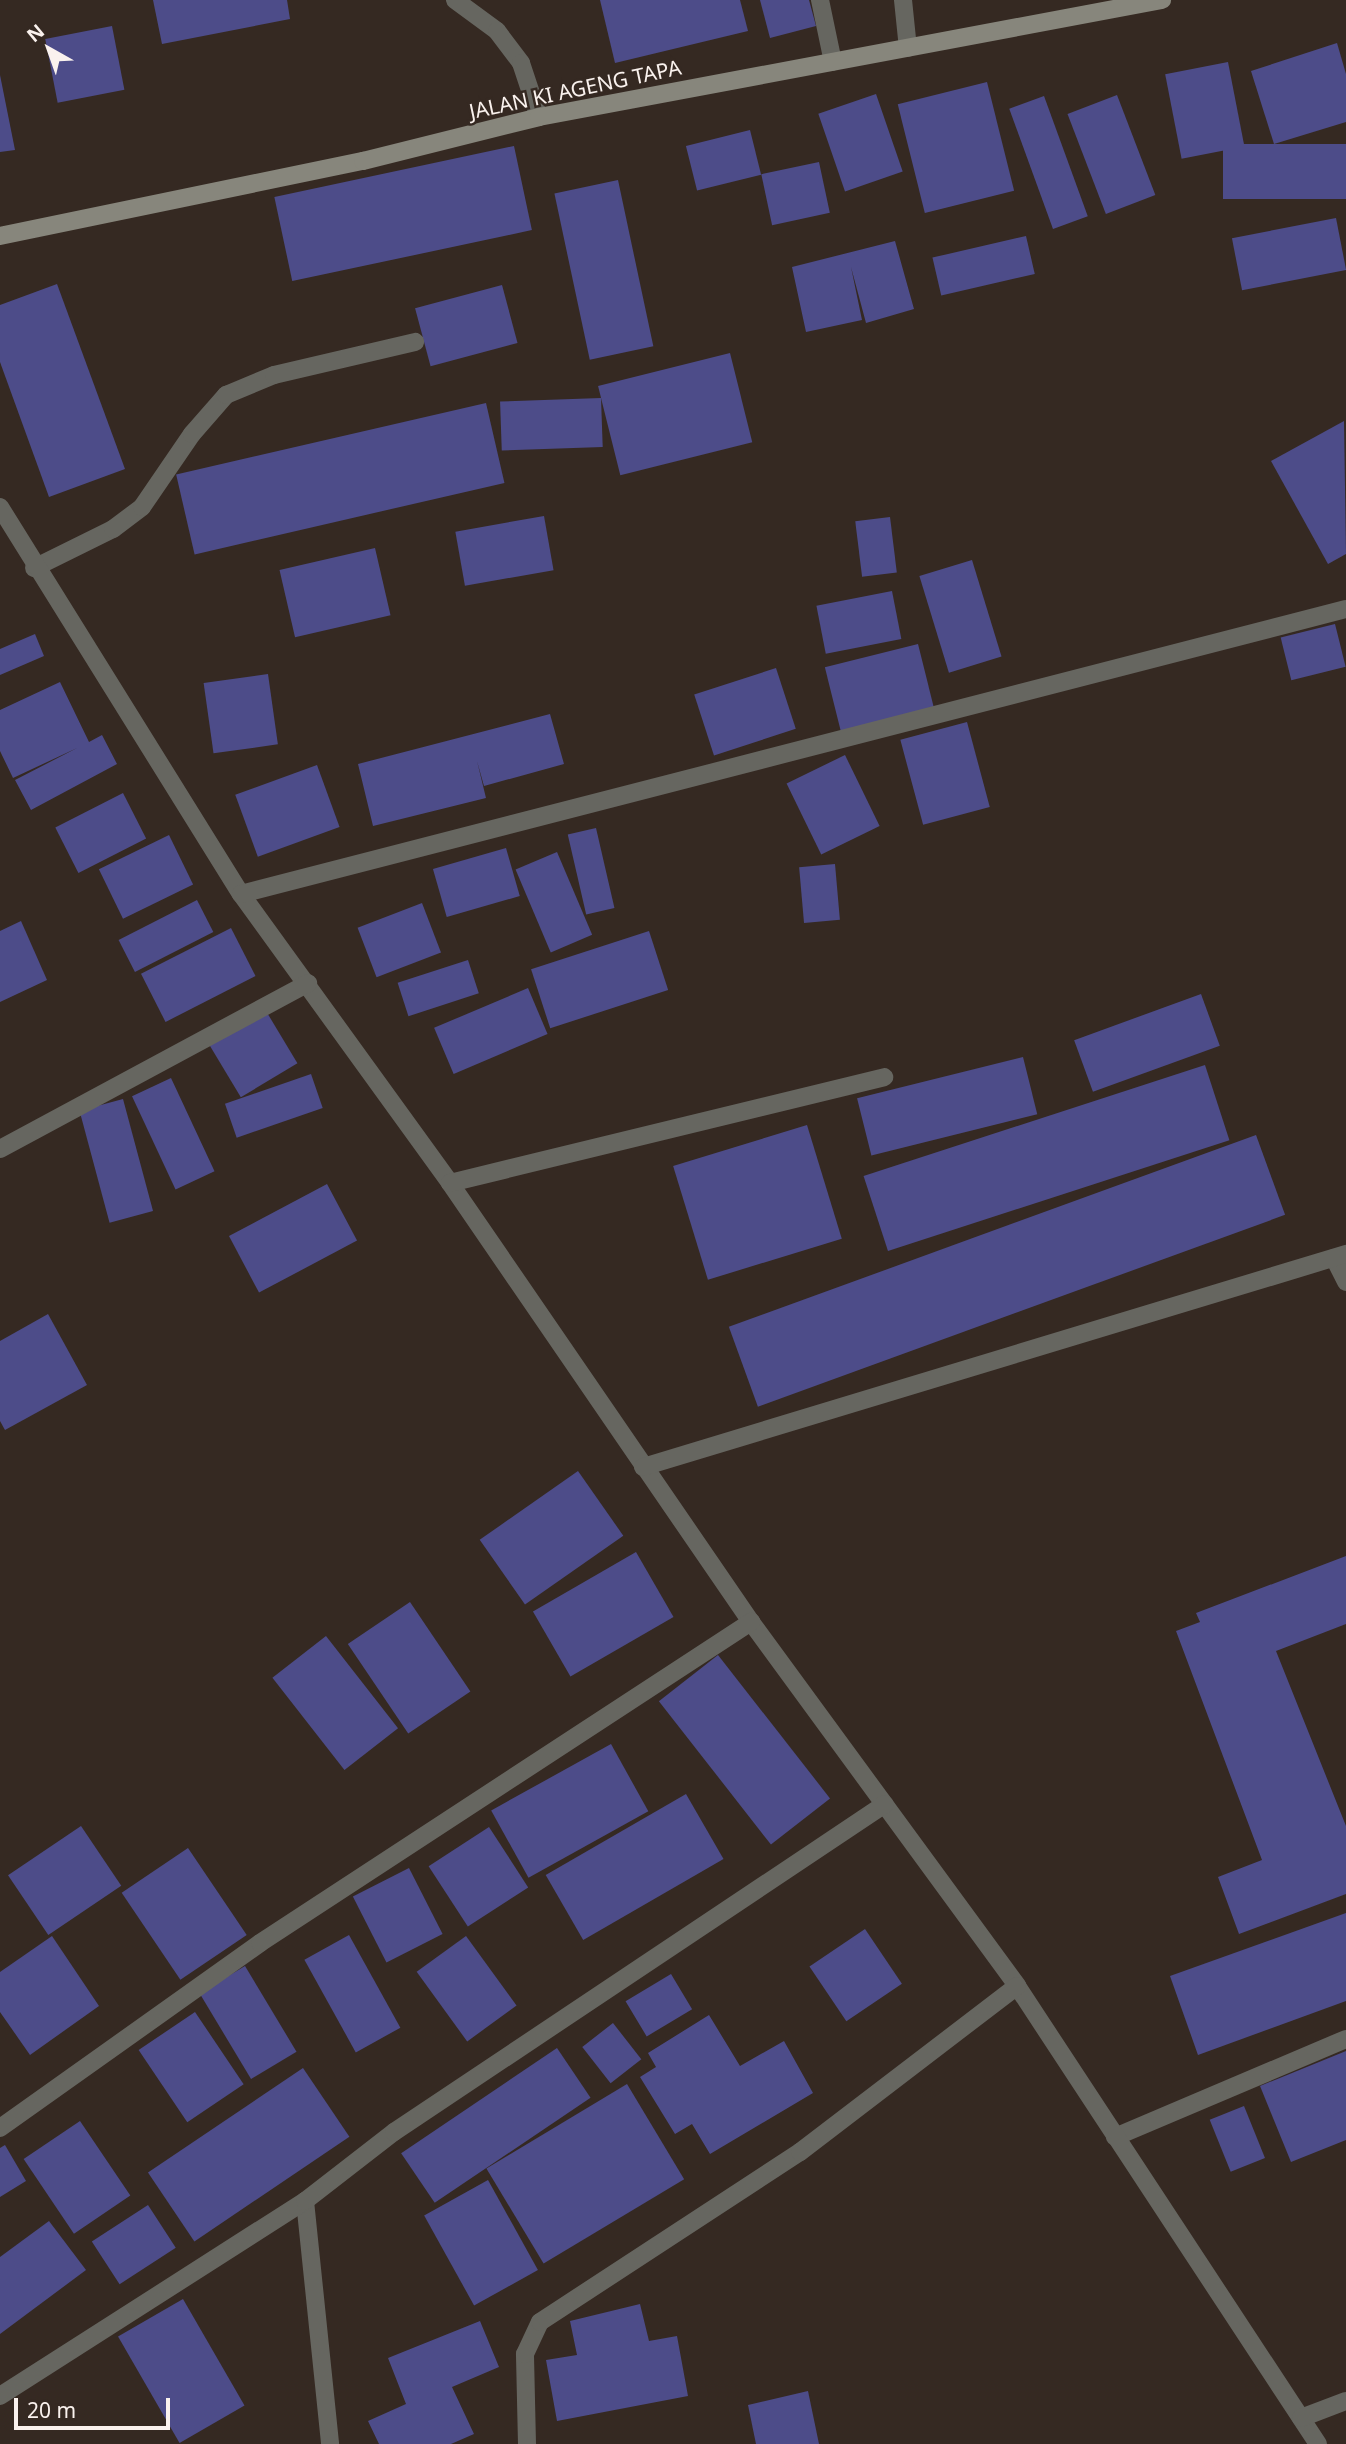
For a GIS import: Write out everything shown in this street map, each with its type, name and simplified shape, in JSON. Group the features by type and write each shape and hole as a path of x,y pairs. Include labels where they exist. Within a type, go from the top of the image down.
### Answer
{"street":[{"path":"455,0 498,31 513,52 539,117"},
{"path":"820,0 833,62"},
{"path":"903,0 908,48"},
{"name":"JALAN KI AGENG TAPA","path":"0,236 363,161 539,117 1162,0"},
{"path":"34,568 113,529 142,507 192,434 226,395 274,374 415,342"},
{"path":"0,507 34,568 241,894 308,983 450,1183 751,1622 1017,1986 1318,2444"},
{"path":"241,894 1346,610"},
{"path":"0,1149 308,983"},
{"path":"450,1183 884,1077"},
{"path":"643,1467 1340,1256 1346,1282"},
{"path":"0,2127 260,1943 751,1622"},
{"path":"0,2396 305,2201 394,2132 664,1956 885,1804"},
{"path":"527,2444 525,2354 540,2322 800,2152 1017,1986"},
{"path":"1115,2137 1346,2039"},
{"path":"305,2201 330,2444"},
{"path":"1301,2418 1346,2401"}],"building":[{"path":"153,0 287,0 290,19 162,44"},
{"path":"600,0 740,0 748,31 615,63"},
{"path":"760,0 809,0 816,26 770,38"},
{"path":"112,26 124,90 58,103 45,39"},
{"path":"1337,43 1346,74 1346,122 1274,144 1251,71"},
{"path":"1228,62 1244,146 1182,159 1165,74"},
{"path":"0,75 15,150 0,152"},
{"path":"987,82 1014,191 925,213 898,104"},
{"path":"876,94 903,172 845,191 818,114"},
{"path":"1117,95 1155,195 1106,214 1068,114"},
{"path":"1044,96 1088,216 1053,229 1009,109"},
{"path":"750,130 761,175 697,191 686,146"},
{"path":"1223,144 1346,144 1346,199 1223,199"},
{"path":"514,146 532,230 292,281 274,197"},
{"path":"819,162 830,213 772,225 761,174"},
{"path":"618,180 653,346 590,360 554,194"},
{"path":"1336,218 1346,270 1242,290 1232,238"},
{"path":"1026,236 1035,274 941,296 932,258"},
{"path":"895,241 914,309 866,323 851,267 862,320 806,332 792,267"},
{"path":"57,284 125,469 49,497 0,362 0,305"},
{"path":"502,285 518,343 431,366 415,308"},
{"path":"730,353 752,442 620,475 598,386"},
{"path":"601,398 603,447 502,450 500,402"},
{"path":"486,403 504,483 195,554 176,475"},
{"path":"1344,421 1346,554 1328,564 1271,461"},
{"path":"544,516 554,570 465,586 455,532"},
{"path":"890,517 897,573 862,577 855,521"},
{"path":"375,548 391,615 295,637 280,570"},
{"path":"972,560 1002,657 949,673 919,576"},
{"path":"892,591 901,639 826,654 816,606"},
{"path":"1335,624 1346,667 1291,680 1281,638"},
{"path":"35,634 44,656 0,675 0,649"},
{"path":"918,644 934,709 841,732 825,667"},
{"path":"776,668 796,729 714,755 694,695"},
{"path":"268,674 278,744 214,753 204,683"},
{"path":"60,682 89,742 102,735 117,764 31,810 15,780 77,748 13,778 0,751 0,710"},
{"path":"550,714 564,764 484,786 477,761 486,798 373,826 358,764"},
{"path":"967,722 990,807 923,825 900,740"},
{"path":"845,755 880,826 821,854 787,783"},
{"path":"317,765 340,827 258,857 235,795"},
{"path":"123,793 146,838 78,873 55,828"},
{"path":"596,828 614,908 586,914 568,835"},
{"path":"169,835 193,884 123,919 99,869"},
{"path":"506,848 520,896 447,917 433,869"},
{"path":"557,852 592,935 551,952 516,870"},
{"path":"835,864 840,920 804,923 799,867"},
{"path":"197,900 213,932 135,972 119,940"},
{"path":"422,903 441,952 377,977 358,928"},
{"path":"21,921 47,980 0,1002 0,931"},
{"path":"231,928 256,976 166,1022 141,974"},
{"path":"649,931 668,990 550,1028 531,969"},
{"path":"468,960 479,993 408,1016 398,983"},
{"path":"528,988 548,1034 454,1074 434,1028"},
{"path":"1201,994 1220,1046 1093,1092 1074,1040"},
{"path":"266,1011 297,1063 241,1097 209,1045"},
{"path":"1023,1057 1037,1114 871,1156 857,1098"},
{"path":"1205,1065 1229,1140 888,1251 864,1176"},
{"path":"311,1074 323,1108 237,1138 225,1104"},
{"path":"171,1078 215,1171 176,1190 132,1096"},
{"path":"123,1099 153,1211 110,1223 80,1111"},
{"path":"807,1125 842,1239 708,1280 673,1166"},
{"path":"1256,1135 1285,1215 758,1407 729,1327"},
{"path":"327,1184 357,1241 259,1293 229,1236"},
{"path":"48,1314 87,1385 5,1430 0,1421 0,1341"},
{"path":"578,1471 623,1536 525,1605 480,1540"},
{"path":"636,1552 674,1617 570,1676 533,1612"},
{"path":"1346,1556 1346,1624 1276,1651 1346,1826 1346,1894 1239,1934 1218,1877 1262,1860 1176,1631 1200,1622 1196,1613"},
{"path":"410,1602 470,1692 408,1733 348,1644"},
{"path":"326,1636 398,1728 344,1770 272,1678"},
{"path":"718,1655 830,1798 771,1845 659,1701"},
{"path":"611,1744 648,1811 529,1878 491,1810"},
{"path":"686,1794 724,1859 583,1940 546,1875"},
{"path":"81,1826 121,1886 48,1935 8,1875"},
{"path":"489,1827 528,1887 468,1927 429,1866"},
{"path":"188,1848 247,1935 180,1980 122,1893"},
{"path":"409,1868 443,1934 386,1963 353,1897"},
{"path":"1346,1913 1346,2001 1198,2055 1170,1976"},
{"path":"865,1929 902,1984 846,2021 809,1966"},
{"path":"349,1935 400,2028 356,2052 304,1960"},
{"path":"52,1936 99,2006 30,2055 0,2012 0,1972"},
{"path":"466,1936 517,2006 467,2041 417,1972"},
{"path":"245,1966 297,2052 251,2079 200,1993"},
{"path":"671,1974 692,2009 647,2036 626,2001"},
{"path":"195,2012 244,2084 187,2122 139,2050"},
{"path":"709,2015 740,2066 784,2041 813,2093 710,2154 692,2124 675,2134 640,2077 656,2067 648,2053"},
{"path":"613,2023 641,2059 611,2083 582,2047"},
{"path":"557,2048 591,2098 435,2203 401,2153"},
{"path":"1346,2051 1346,2140 1291,2162 1260,2086"},
{"path":"303,2068 349,2137 194,2241 148,2173"},
{"path":"627,2084 684,2179 544,2264 486,2168"},
{"path":"1244,2106 1265,2158 1231,2172 1210,2120"},
{"path":"80,2121 130,2196 74,2234 24,2159"},
{"path":"5,2145 26,2181 0,2197 0,2148"},
{"path":"488,2180 538,2270 474,2305 424,2215"},
{"path":"148,2205 176,2248 120,2284 92,2241"},
{"path":"49,2221 86,2270 0,2334 0,2257"},
{"path":"183,2299 244,2406 180,2443 118,2336"},
{"path":"640,2304 649,2341 677,2336 688,2396 557,2421 546,2360 577,2355 570,2321"},
{"path":"480,2321 499,2367 452,2387 474,2434 451,2444 379,2444 368,2421 406,2404 388,2358"},
{"path":"808,2391 819,2444 756,2444 748,2405"}]}
